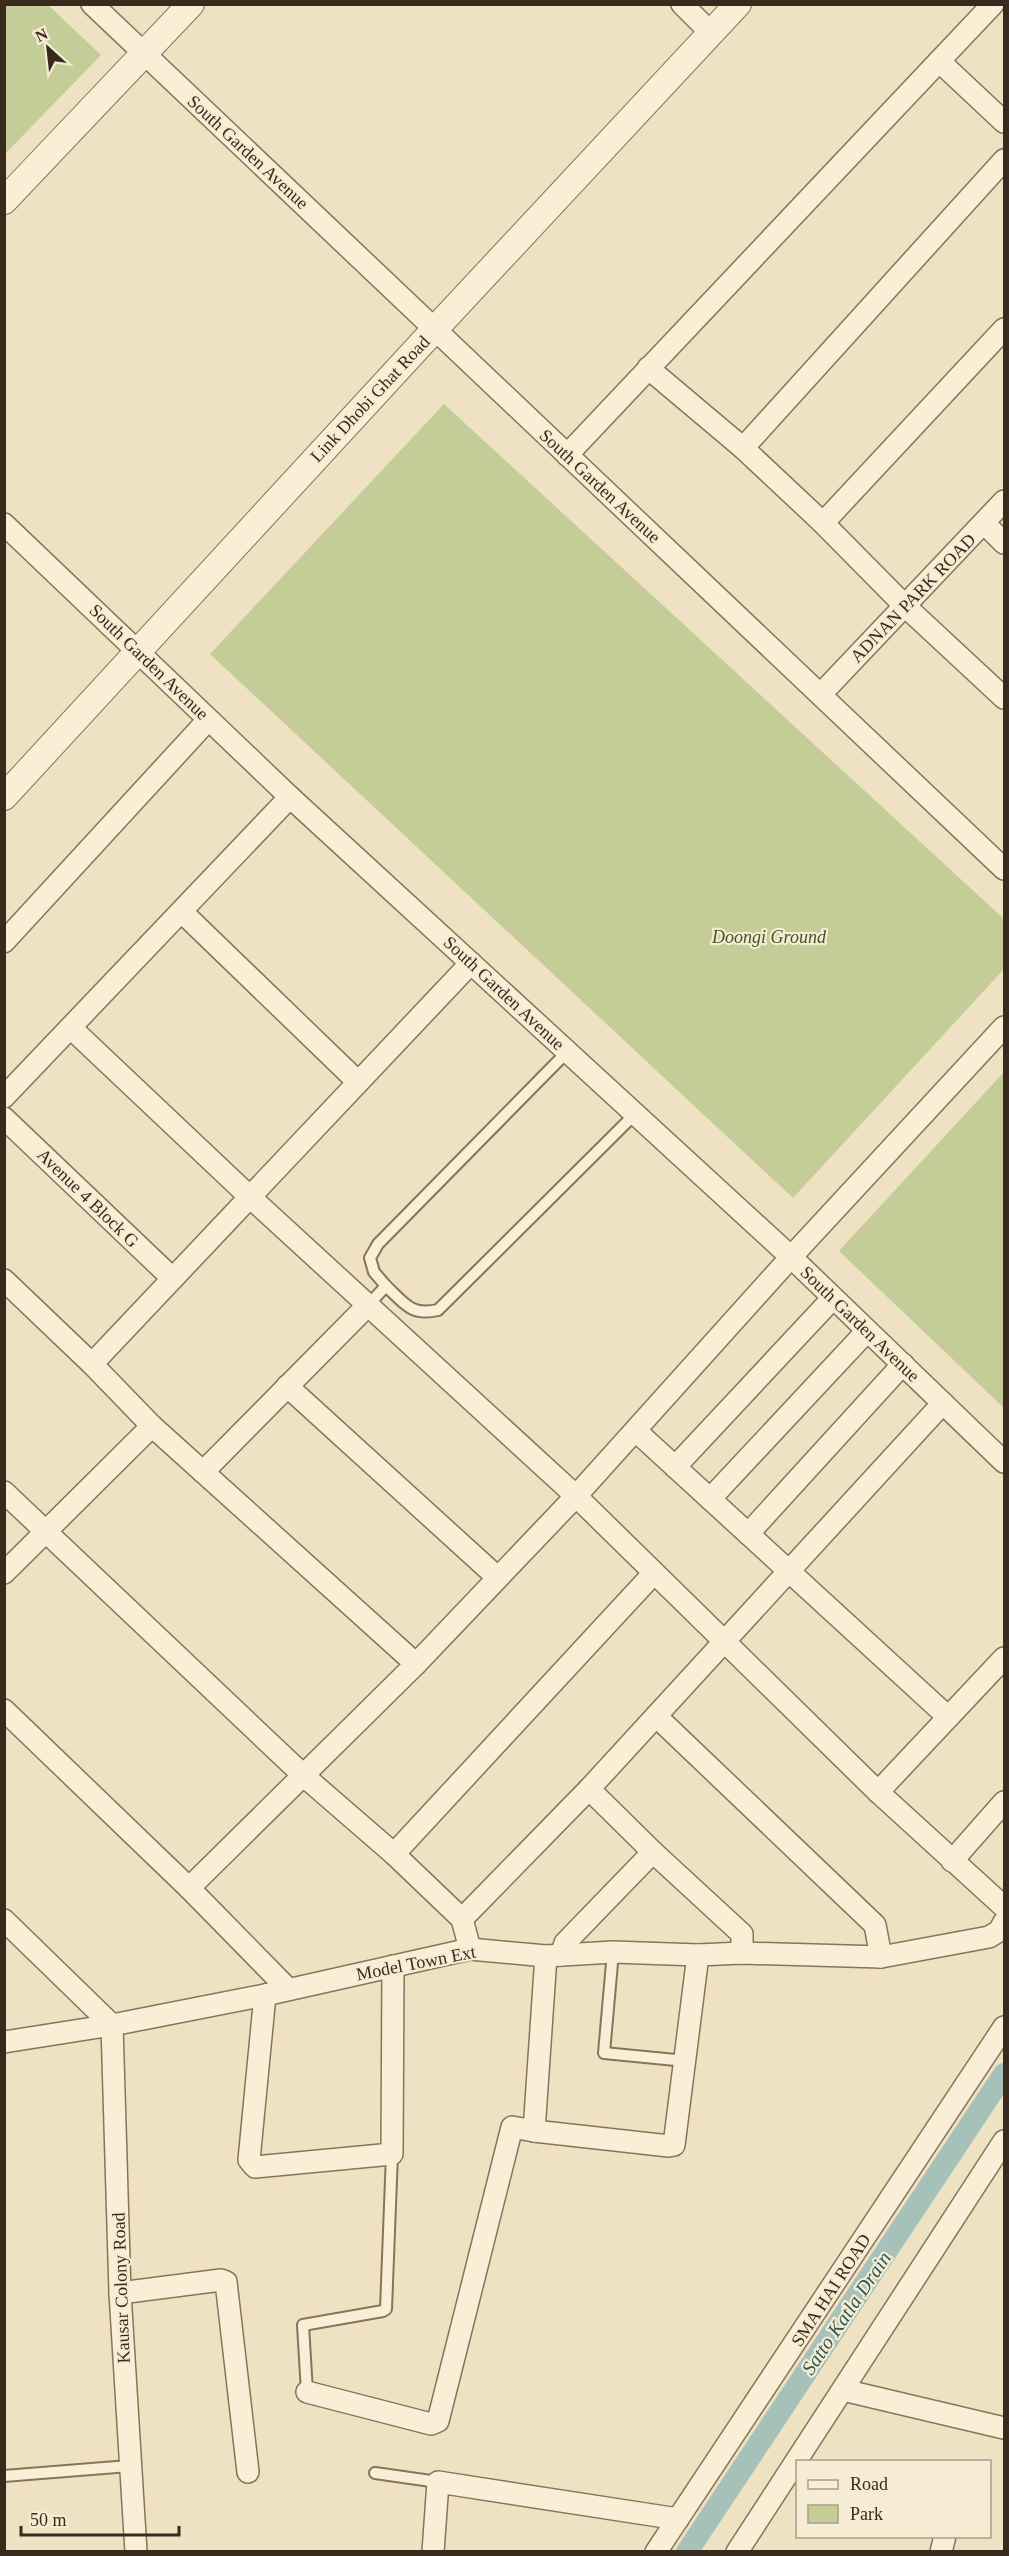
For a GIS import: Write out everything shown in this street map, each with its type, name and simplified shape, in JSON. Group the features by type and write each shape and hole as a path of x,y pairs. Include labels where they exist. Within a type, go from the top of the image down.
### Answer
{"street":[{"name":"South Garden Avenue","path":"92,4 1005,869"},
{"path":"4,201 191,4"},
{"path":"682,4 711,33"},
{"name":"Link Dhobi Ghat Road","path":"4,797 738,4"},
{"path":"567,455 993,4"},
{"path":"939,61 1005,122"},
{"path":"743,448 1005,160"},
{"path":"823,523 1005,329"},
{"path":"648,368 743,448 823,523 904,605 1005,698"},
{"name":"ADNAN PARK ROAD","path":"821,694 1005,501"},
{"path":"984,523 1005,543"},
{"name":"South Garden Avenue","path":"4,524 290,797 791,1257 1005,1462"},
{"path":"4,942 208,720"},
{"path":"4,1096 290,797"},
{"path":"182,912 358,1082"},
{"path":"92,1364 471,963"},
{"path":"189,1888 416,1664 576,1496 791,1257 1005,1027"},
{"path":"71,1028 250,1197 576,1496 878,1792 1005,1907"},
{"name":"Avenue 4 Block G","path":"4,1118 172,1278"},
{"path":"4,1280 92,1364 152,1426 416,1664"},
{"path":"675,1467 833,1298"},
{"path":"203,1472 368,1305"},
{"path":"710,1499 867,1331"},
{"path":"748,1534 903,1364"},
{"path":"287,1386 497,1577"},
{"path":"462,1919 590,1789 722,1641 943,1403"},
{"path":"4,1573 152,1426"},
{"path":"636,1431 948,1717"},
{"path":"4,1492 304,1776 394,1854 462,1919 470,1949"},
{"path":"394,1854 654,1573"},
{"path":"878,1792 1005,1658"},
{"path":"4,1710 189,1888 288,1989"},
{"path":"656,1716 875,1925 881,1957"},
{"path":"590,1789 653,1852 741,1934 742,1953"},
{"path":"952,1861 1005,1802"},
{"path":"534,2131 553,1956 653,1852"},
{"path":"4,1920 112,2025"},
{"name":"Model Town Ext","path":"4,2042 112,2025 265,1995 470,1949 553,1956 613,1952 881,1957 989,1937 999,1931 1005,1922"},
{"path":"308,2392 431,2424 438,2421 512,2127 674,2145 698,1955"},
{"path":"265,1995 249,2160 251,2164 255,2167 392,2154 393,1966"},
{"name":"Kausar Colony Road","path":"112,2025 120,2293 136,2552"},
{"name":"SMA HAI ROAD","path":"657,2552 1005,2027"},
{"path":"797,2460 1005,2141"},
{"path":"120,2293 221,2280 226,2282 248,2472"},
{"path":"843,2390 1005,2428"},
{"path":"737,2552 796,2462"},
{"path":"433,2552 438,2482 678,2519"}],"lane":[{"path":"567,1052 378,1244 370,1258 374,1272 411,1309 424,1313 438,1310 635,1114"},
{"path":"368,1305 386,1286"},
{"path":"613,1952 604,2054 686,2061"},
{"path":"308,2392 303,2325 386,2309 392,2154"},
{"path":"4,2476 129,2466"},
{"path":"375,2473 438,2482"}],"green space":[{"path":"5,4 48,5 101,55 5,154"},
{"name":"Doongi Ground","path":"444,404 1004,919 1004,969 793,1198 210,654"},
{"path":"1004,1072 1004,1408 839,1251"}],"waterway":[{"name":"Satto Katla Drain","path":"687,2552 1004,2074"}]}
